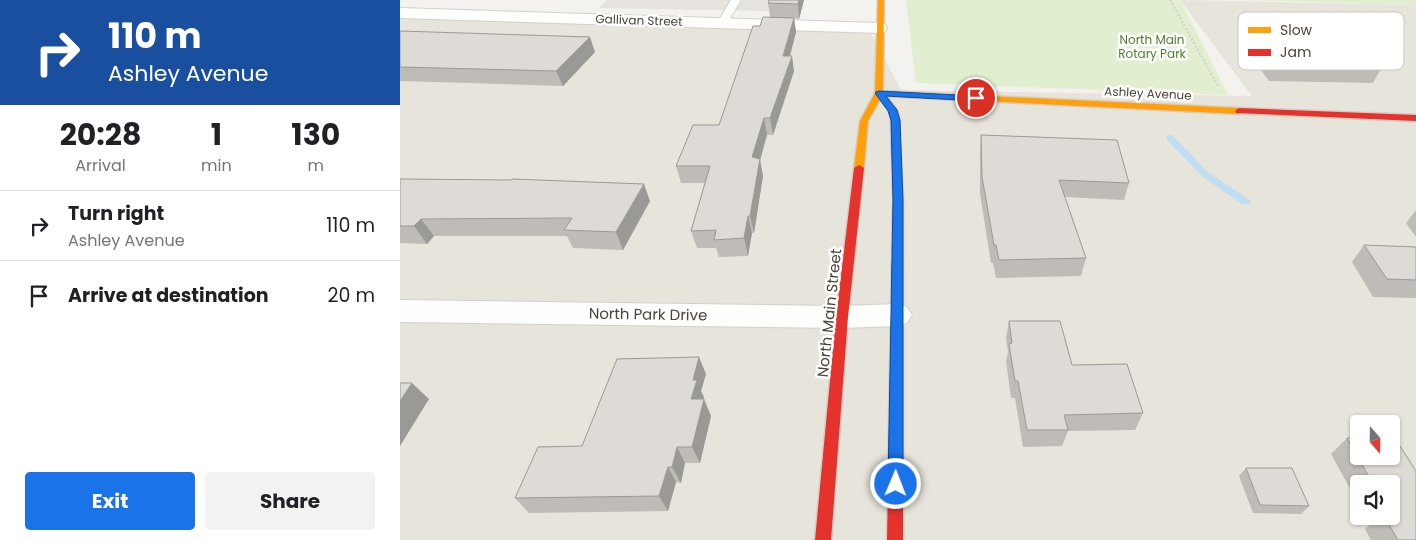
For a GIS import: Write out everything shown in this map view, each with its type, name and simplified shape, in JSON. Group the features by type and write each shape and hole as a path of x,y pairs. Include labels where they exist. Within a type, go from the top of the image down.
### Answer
{"street":[{"name":"North Main Street","path":"823,540 842,316 864,121 879,93 881,0"},
{"name":"Gallivan Street","path":"400,13 879,28"},
{"name":"Ashley Avenue","path":"879,93 1231,111 1416,118"},
{"path":"879,93 893,110 895,120 898,200 895,540"},
{"name":"North Park Drive","path":"400,311 842,316 897,314"}],"lane":[{"path":"722,23 736,0"}],"path":[{"path":"1170,0 1231,111"}],"shaded area":[{"path":"606,0 772,0 768,11 599,8"},
{"path":"1180,0 1416,5 1416,540 400,540 400,19 870,31 901,90 1252,96"}],"green space":[{"name":"North Main Rotary Park","path":"906,0 1180,0 1228,95 916,83"},
{"path":"1241,0 1416,0 1416,5"}],"building":[{"path":"769,0 799,0 798,4 768,3"},
{"path":"763,17 794,18 783,56 792,56 770,118 764,118 752,157 760,159 750,216 748,216 744,238 714,240 716,230 691,231 710,166 676,166 693,125 719,125 753,26 760,26"},
{"path":"400,31 590,37 556,71 400,67"},
{"path":"981,135 1117,140 1129,183 1059,180 1086,258 999,260 996,245 994,245 982,177"},
{"path":"400,179 512,179 644,184 616,232 564,230 572,218 421,219 414,226 400,226"},
{"path":"1364,245 1416,247 1416,280 1387,279"},
{"path":"1009,321 1060,321 1072,365 1127,364 1143,413 1064,415 1068,430 1027,430 1018,381 1015,381 1009,344 1012,343"},
{"path":"699,357 693,380 697,380 691,399 704,399 692,447 677,447 672,467 668,467 659,496 515,498 538,447 582,446 617,359"},
{"path":"400,383 412,383 400,401"},
{"path":"1400,446 1416,471 1416,540 1398,540 1389,525 1400,525 1400,475 1368,475 1362,465 1400,465"},
{"path":"1246,468 1292,468 1309,506 1260,505"}],"waterway":[{"path":"1170,138 1206,175 1246,202"}],"traffic: slow":[{"path":"859,168 864,121 879,93 881,0"},
{"path":"879,93 1239,111"}],"traffic: jam":[{"path":"879,93 893,110 895,120 898,200 895,540"},
{"path":"1239,111 1416,118"},
{"path":"823,540 842,317 859,168"}],"route":[{"path":"896,484 898,200 895,120 893,110 879,93 976,98"}]}
